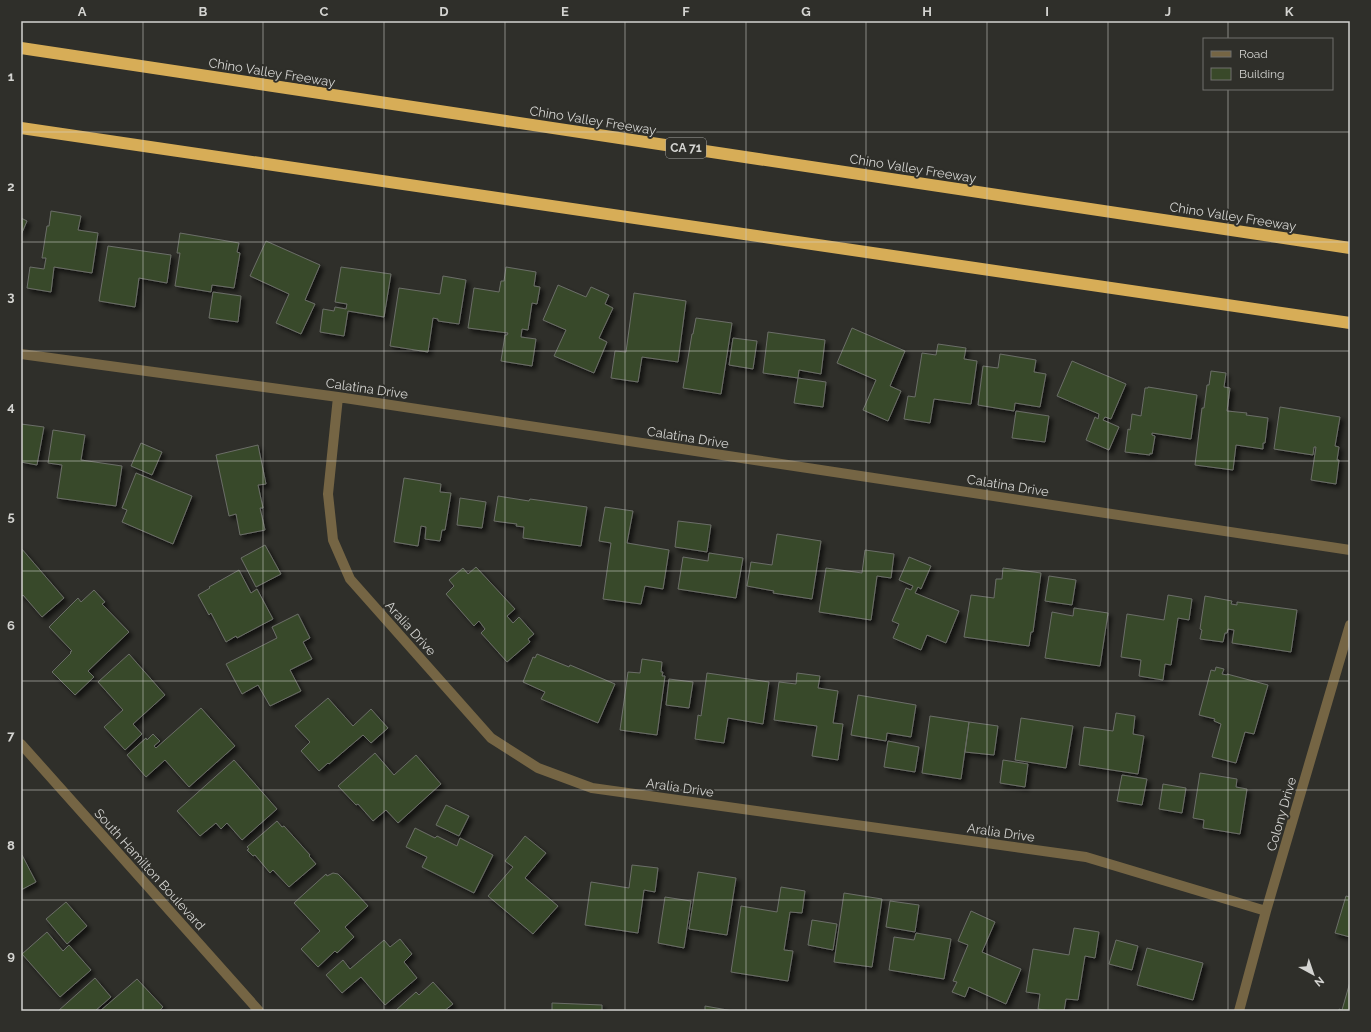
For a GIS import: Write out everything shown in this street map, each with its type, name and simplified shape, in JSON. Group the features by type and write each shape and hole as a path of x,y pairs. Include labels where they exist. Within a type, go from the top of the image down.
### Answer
{"highway":[{"name":"Chino Valley Freeway","path":"21,48 1350,248"},
{"path":"21,128 1350,323"}],"street":[{"name":"Calatina Drive","path":"21,354 338,397 1350,550"},
{"name":"Aralia Drive","path":"338,397 328,494 333,540 350,579 491,738 538,768 592,788 1086,857 1266,911"},
{"name":"Colony Drive","path":"1239,1011 1266,911 1350,625"},
{"name":"South Hamilton Boulevard","path":"21,744 259,1011"}],"building":[{"path":"51,211 81,216 78,230 98,233 92,273 54,267 51,292 27,288 30,267 44,269 46,258 42,258"},
{"path":"21,218 27,221 21,235"},
{"path":"180,233 239,243 237,252 240,253 234,288 212,285 211,292 175,286 180,253 177,253"},
{"path":"266,241 320,265 305,300 315,304 301,334 276,323 289,294 250,276"},
{"path":"108,246 171,255 167,283 139,278 135,307 99,301"},
{"path":"341,267 391,274 384,317 348,311 344,336 320,332 323,309 334,311 335,307 346,309 347,304 335,302"},
{"path":"506,267 536,272 534,286 540,287 537,304 532,303 528,330 522,329 521,337 536,339 532,366 501,361 505,335 508,333 468,328 474,288 499,292 501,281 504,281"},
{"path":"443,276 466,280 459,324 438,321 438,319 433,318 428,352 390,346 399,288 440,294"},
{"path":"558,285 586,297 591,287 609,295 605,304 613,308 599,338 607,342 594,373 554,356 566,330 543,320"},
{"path":"213,292 241,296 238,322 209,318"},
{"path":"634,293 686,301 678,362 642,357 638,382 611,378 615,351 626,352"},
{"path":"696,318 732,323 721,394 683,388"},
{"path":"852,328 905,351 890,386 901,391 888,421 863,410 876,380 837,363"},
{"path":"768,332 825,340 821,374 799,370 798,378 763,373"},
{"path":"733,338 757,341 753,369 729,365"},
{"path":"938,344 966,348 964,359 977,361 971,404 934,399 930,423 904,419 908,396 915,397 922,353 936,355"},
{"path":"1000,354 1036,360 1034,372 1046,374 1040,407 1015,403 1014,411 978,405 983,366 998,368"},
{"path":"1072,361 1126,384 1111,419 1105,417 1103,420 1119,427 1109,450 1086,440 1095,417 1098,419 1099,414 1057,396"},
{"path":"1211,371 1226,373 1224,387 1230,388 1227,411 1247,413 1246,415 1268,418 1263,449 1236,445 1233,470 1195,465 1202,408 1204,408 1207,385 1209,385"},
{"path":"798,378 826,382 823,407 794,403"},
{"path":"1148,387 1197,395 1191,439 1152,433 1152,435 1155,436 1152,454 1125,452 1128,429 1130,430 1132,414 1141,416 1145,388"},
{"path":"1280,407 1340,417 1335,446 1339,447 1336,484 1311,480 1316,447 1314,447 1313,455 1274,449"},
{"path":"1016,411 1049,416 1045,442 1012,438"},
{"path":"21,424 44,427 37,465 21,462"},
{"path":"53,430 85,435 81,460 122,466 116,506 57,498 62,465 48,463"},
{"path":"141,443 162,452 152,475 131,466"},
{"path":"258,445 266,484 258,485 263,508 260,508 265,530 240,535 236,514 229,516 216,455"},
{"path":"136,473 192,496 173,544 122,522 127,510 122,508"},
{"path":"404,478 441,484 440,492 451,493 445,530 442,530 440,541 425,539 426,527 421,526 418,546 394,542"},
{"path":"498,496 587,507 581,546 523,538 524,527 516,526 517,524 494,521"},
{"path":"460,498 486,502 482,528 457,525"},
{"path":"605,507 633,511 627,543 669,550 663,589 645,586 641,604 603,599 611,543 599,541"},
{"path":"678,521 711,525 707,552 675,547"},
{"path":"777,534 821,541 812,599 773,593 774,591 747,586 751,562 772,565"},
{"path":"265,545 281,574 256,587 241,558"},
{"path":"21,548 64,598 42,617 23,595 21,597"},
{"path":"865,550 894,554 891,578 877,576 871,620 819,612 826,568 862,573"},
{"path":"709,553 743,558 736,598 678,589 683,557 708,561"},
{"path":"909,557 931,566 921,589 918,587 915,593 959,611 946,643 927,635 921,650 893,638 899,624 892,621 906,588 911,590 913,586 899,580"},
{"path":"476,567 515,609 507,616 513,623 519,617 534,634 528,639 530,642 507,662 481,633 485,629 479,621 474,626 446,594 454,586 449,580 463,568 468,574"},
{"path":"1003,568 1041,573 1033,632 1031,632 1029,646 964,637 971,595 994,598 996,579 1002,579"},
{"path":"239,570 251,593 257,589 273,619 237,638 236,636 226,642 211,613 209,615 198,595"},
{"path":"1049,576 1076,580 1072,605 1045,601"},
{"path":"94,590 105,602 102,604 129,632 88,671 94,677 75,695 52,672 72,651 49,627 78,598 81,602"},
{"path":"1168,595 1192,599 1189,620 1178,618 1171,665 1165,664 1163,680 1139,676 1141,660 1121,657 1127,614 1164,620"},
{"path":"1205,596 1232,601 1231,604 1237,605 1237,602 1297,610 1291,652 1232,643 1234,630 1228,629 1227,633 1225,633 1223,642 1200,639"},
{"path":"1074,608 1108,613 1100,666 1045,658 1052,612 1073,616"},
{"path":"298,614 310,638 303,642 312,659 290,670 301,691 270,706 258,685 242,694 226,664 277,638 272,627"},
{"path":"129,654 165,695 133,724 142,734 125,750 104,727 123,710 98,682"},
{"path":"537,654 569,667 570,665 615,684 598,723 541,699 545,692 523,682 533,657 535,658"},
{"path":"642,659 662,662 661,672 663,672 662,676 665,676 657,735 620,730 628,672 640,673"},
{"path":"1216,667 1224,669 1222,674 1268,685 1254,734 1245,732 1236,763 1212,757 1221,724 1214,721 1215,719 1199,715 1211,670 1215,671"},
{"path":"707,673 769,682 763,724 728,718 724,743 695,739 698,715 701,716"},
{"path":"797,673 820,676 818,688 838,691 833,723 843,724 838,760 812,756 817,726 774,720 779,682 796,684"},
{"path":"669,679 693,682 689,708 666,705"},
{"path":"858,695 916,705 911,737 887,733 886,741 851,735"},
{"path":"328,698 353,726 371,709 388,728 371,743 363,735 319,771 301,751 310,742 295,726"},
{"path":"201,708 235,746 189,787 165,760 146,777 127,755 146,738 147,740 153,734 160,741 154,746 156,748"},
{"path":"1116,713 1135,716 1133,734 1144,736 1138,774 1079,765 1084,727 1113,731"},
{"path":"930,716 969,722 961,779 922,773"},
{"path":"1021,718 1073,726 1066,768 1015,760"},
{"path":"969,722 998,726 994,755 965,752"},
{"path":"888,741 919,747 915,772 884,767"},
{"path":"375,753 394,775 416,755 441,784 398,823 386,810 373,821 358,804 356,805 338,786"},
{"path":"234,760 277,809 242,840 227,823 221,829 216,823 200,836 177,811"},
{"path":"1003,760 1028,764 1025,787 1000,783"},
{"path":"1200,773 1237,779 1236,787 1247,789 1240,834 1203,828 1204,820 1193,818"},
{"path":"1122,775 1147,779 1142,805 1117,801"},
{"path":"1163,784 1186,788 1182,813 1159,809"},
{"path":"446,805 469,816 459,836 436,825"},
{"path":"277,821 282,827 284,826 310,855 309,856 316,864 289,887 273,870 270,873 255,855 253,856 247,850 249,849 247,847"},
{"path":"415,828 435,838 437,836 457,846 460,838 493,855 474,893 422,867 427,857 406,847"},
{"path":"525,836 546,853 525,878 558,906 533,934 488,896 513,867 505,861"},
{"path":"21,855 36,882 21,890"},
{"path":"632,865 658,868 655,892 644,890 638,933 585,925 591,882 629,888"},
{"path":"698,872 736,878 727,935 689,929"},
{"path":"333,873 338,874 368,906 345,927 354,937 337,953 335,951 318,967 301,949 320,931 294,903 326,874 327,876"},
{"path":"781,887 805,891 802,913 790,912 784,950 793,951 788,981 731,972 741,906 777,912"},
{"path":"844,893 882,899 872,967 834,962"},
{"path":"1346,896 1350,897 1350,937 1335,933"},
{"path":"665,897 691,901 684,948 658,943"},
{"path":"890,901 919,905 915,932 886,927"},
{"path":"66,902 87,926 67,944 46,919"},
{"path":"971,911 995,922 982,952 1021,969 1006,1004 969,987 965,997 952,992 957,982 953,981 968,945 958,941"},
{"path":"812,920 837,924 833,950 808,945"},
{"path":"1074,928 1099,932 1095,958 1085,956 1078,1000 1066,999 1064,1011 1038,1009 1040,994 1026,992 1033,949 1069,955"},
{"path":"47,932 63,951 69,945 91,970 60,997 22,954"},
{"path":"916,933 951,939 944,979 889,970 894,937 914,940"},
{"path":"400,939 412,954 404,962 417,978 385,1005 361,977 342,993 326,975 343,960 350,969 384,940 390,947"},
{"path":"1116,940 1138,946 1132,970 1109,964"},
{"path":"1147,948 1203,963 1193,1000 1137,985"},
{"path":"95,978 111,997 95,1011 58,1011"},
{"path":"137,979 163,1007 159,1011 100,1011"},
{"path":"433,982 453,1004 444,1011 395,1011 416,992 419,995"},
{"path":"1350,982 1350,1011 1339,1011 1339,1009 1342,1010"},
{"path":"552,1003 602,1005 602,1011 552,1011"},
{"path":"705,1006 733,1011 705,1011"}]}
